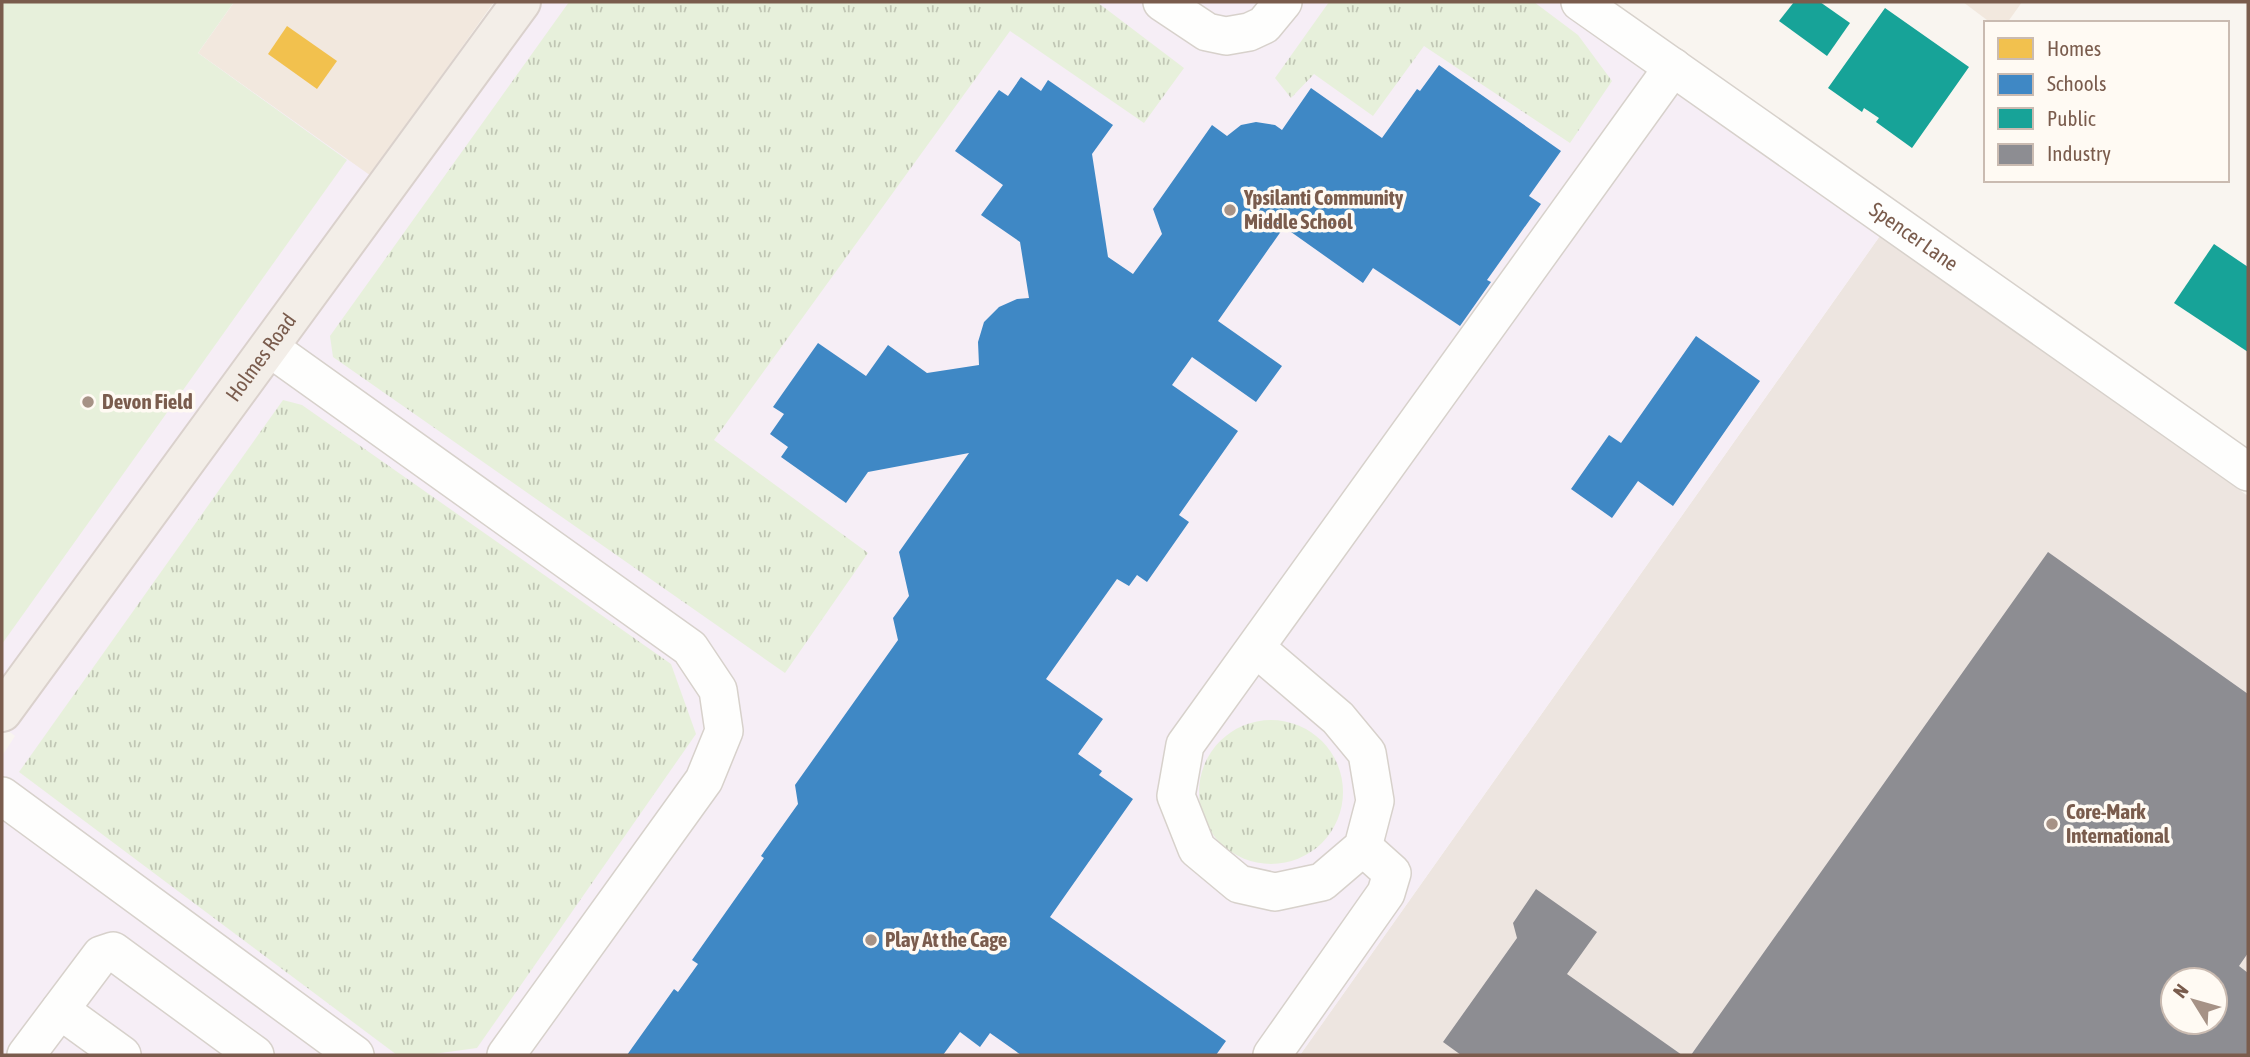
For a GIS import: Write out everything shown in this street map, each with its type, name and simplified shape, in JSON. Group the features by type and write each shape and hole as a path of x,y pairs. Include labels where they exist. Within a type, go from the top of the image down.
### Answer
{"main road":[{"name":"Holmes Road","path":"2,712 521,2"}],"street":[{"path":"1162,2 1207,32 1226,36 1249,32 1264,25 1283,2"},
{"name":"Spencer Lane","path":"1580,2 2248,472"},
{"path":"1256,648 1338,718 1367,753 1375,801 1363,846 1322,882 1275,892 1239,884 1197,849 1176,796 1185,745 1673,67"},
{"path":"270,348 690,648 718,691 723,731 704,780 506,1055"},
{"path":"2,796 355,1055"},
{"path":"1272,1055 1386,893 1392,873 1363,846"},
{"path":"26,1055 101,954 113,951 255,1055"},
{"path":"60,1010 122,1055"}],"shaded area":[{"path":"2,2 234,2 198,53 402,198 544,2 1559,2 1882,233 1300,1055 2,1055 2,756 15,736 2,726"},
{"path":"234,2 494,2 370,176 198,53"},
{"path":"1963,2 2022,2 2008,21 1988,21"},
{"path":"1882,233 2248,496 2248,1055 1300,1055"}],"green space":[{"name":"Devon Field","path":"2,2 234,2 198,53 347,160 2,644"},
{"path":"569,2 1097,2 1184,68 1144,123 1010,31 714,440 868,553 785,673 333,357 330,336"},
{"path":"1329,2 1534,2 1578,35 1612,81 1570,143 1424,46 1373,116 1314,74 1291,98 1275,78"},
{"path":"283,400 302,405 671,664 696,734 477,1048 426,1055 397,1055 19,772"},
{"path":"1271,720 1299,725 1322,741 1338,764 1343,792 1338,820 1322,843 1299,859 1271,864 1243,859 1220,843 1204,820 1199,792 1204,764 1220,741 1243,725"}],"building: Homes":[{"path":"287,26 337,61 317,89 268,54"}],"building: Schools":[{"path":"1439,65 1561,151 1529,196 1541,204 1487,280 1491,282 1460,326 1373,268 1363,283 1284,227 1218,321 1282,366 1256,402 1192,357 1172,385 1238,431 1179,515 1189,522 1147,582 1137,575 1129,586 1117,579 1046,679 1103,719 1078,754 1102,771 1099,775 1133,799 1050,917 1226,1041 1216,1055 1021,1055 990,1033 980,1047 960,1032 943,1055 627,1055 674,989 678,992 698,964 692,960 764,858 761,856 798,804 795,785 898,640 893,618 909,596 899,552 969,453 868,472 846,503 781,457 788,447 770,434 784,414 773,407 818,343 866,376 888,345 927,373 979,365 978,342 984,322 999,307 1017,299 1029,298 1020,242 981,215 1003,185 955,151 999,90 1008,96 1021,77 1041,91 1048,80 1113,125 1092,154 1108,257 1133,274 1162,234 1153,209 1212,125 1227,136 1241,125 1256,122 1275,125 1282,130 1311,88 1382,138 1417,89 1420,91"},
{"path":"1696,336 1760,381 1673,506 1638,481 1612,518 1571,489 1609,435 1621,443"}],"building: Public":[{"path":"1794,2 1820,2 1850,23 1827,56 1779,21"},
{"path":"1885,8 1969,67 1912,148 1876,122 1879,118 1864,108 1862,112 1828,88"},
{"path":"2214,244 2248,267 2248,352 2174,303"}],"building: Industry":[{"name":"Core-Mark International","path":"2048,552 2248,694 2248,953 2239,966 2248,973 2248,1055 1691,1055"},
{"path":"1536,889 1597,932 1567,974 1682,1055 1461,1055 1443,1042 1517,938 1513,923"}],"place":[{"name":"Ypsilanti Community Middle School","path":"1230,210"},
{"name":"Devon Field","path":"88,402"},
{"name":"Core-Mark International","path":"2052,824"},
{"name":"Play At the Cage","path":"871,940"}]}
